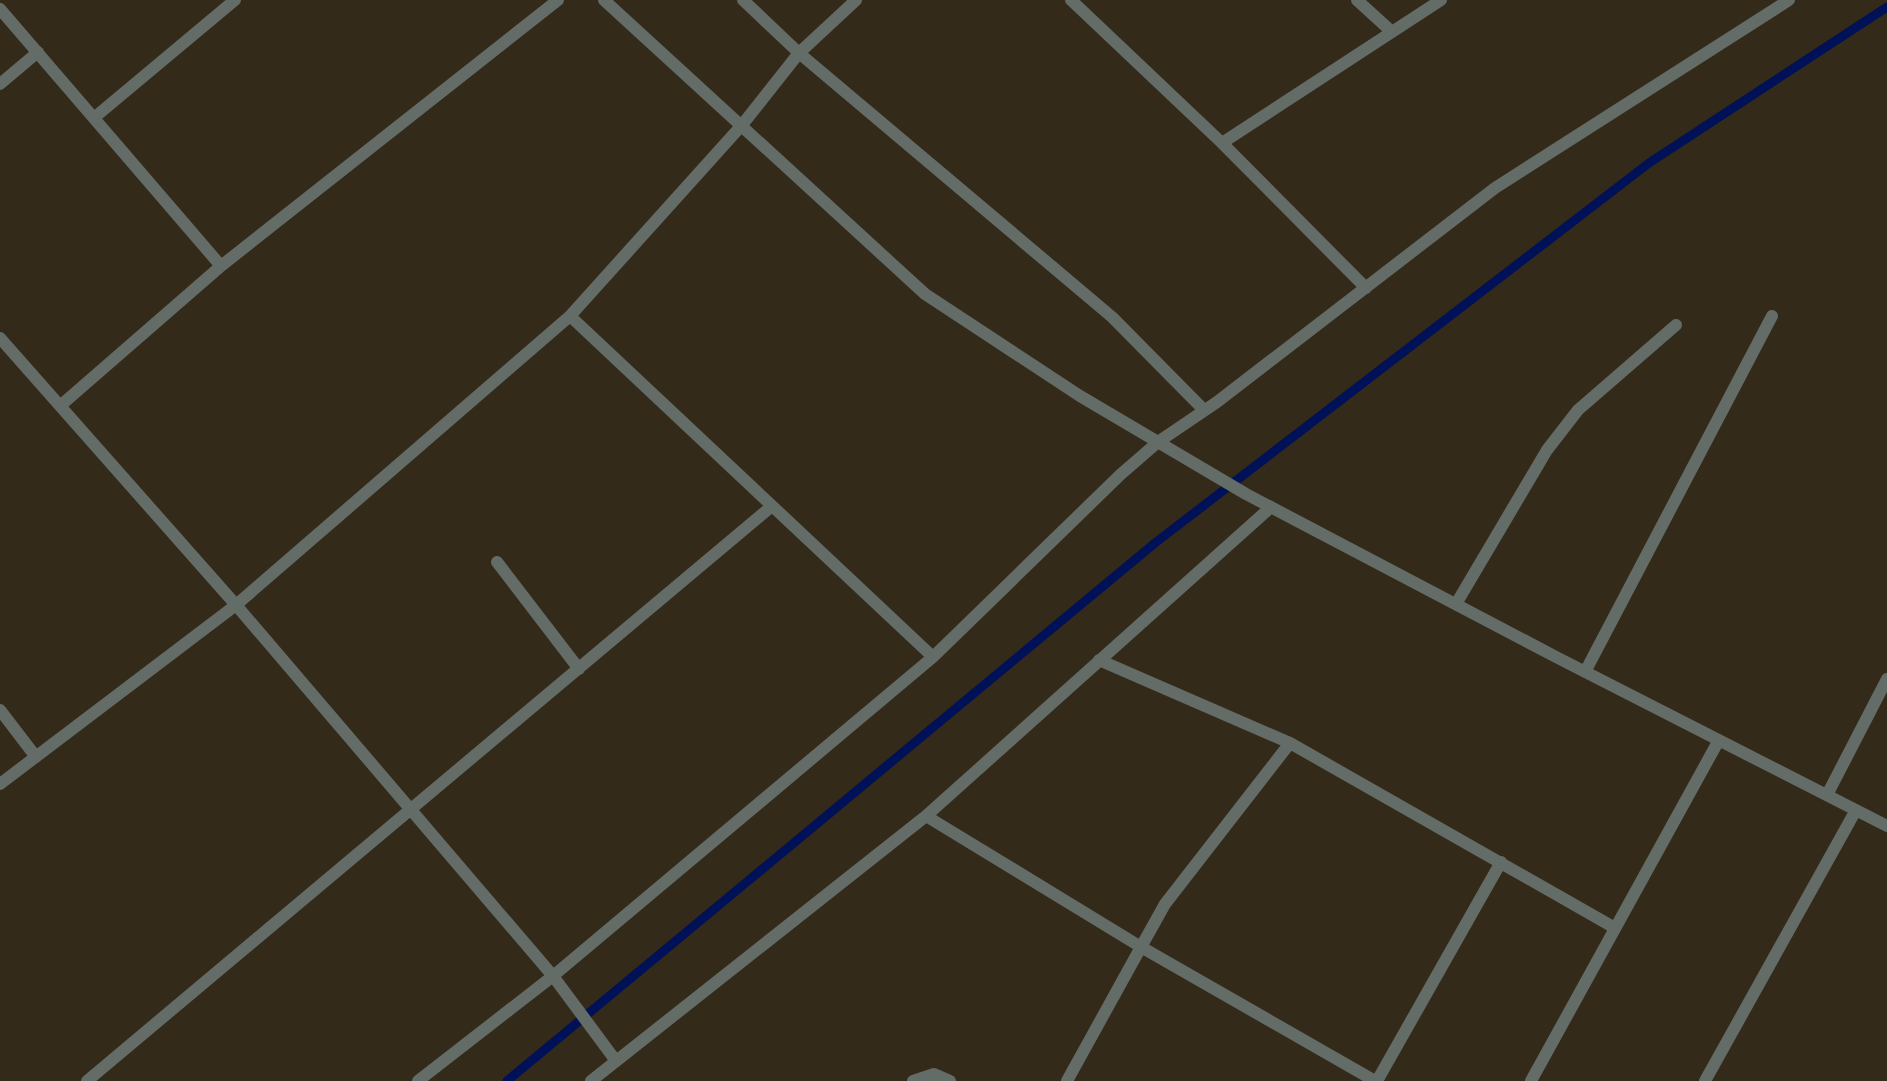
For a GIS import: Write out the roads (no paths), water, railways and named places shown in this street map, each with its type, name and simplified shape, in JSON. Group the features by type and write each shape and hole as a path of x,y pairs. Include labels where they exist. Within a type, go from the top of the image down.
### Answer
{"street":[{"path":"95,117 235,0"},
{"path":"60,406 221,266 558,0"},
{"path":"604,0 925,294 1080,396 1246,494 1585,672 1887,826"},
{"path":"743,0 799,53 1112,317 1204,410"},
{"path":"0,784 236,606 570,316 742,125 799,53 856,0"},
{"path":"1070,0 1222,143 1366,288"},
{"path":"1357,0 1392,32"},
{"path":"1222,143 1441,0"},
{"path":"418,1081 553,976 932,657 1120,476 1495,188 1789,0"},
{"path":"0,9 95,117 221,266"},
{"path":"0,84 38,52"},
{"path":"570,316 932,657"},
{"path":"1585,672 1772,316"},
{"path":"1456,604 1547,450 1573,416 1676,325"},
{"path":"0,338 236,606 553,976 616,1061"},
{"path":"87,1081 772,506"},
{"path":"591,1081 926,816 1271,507"},
{"path":"497,562 579,669"},
{"path":"1099,660 1290,743 1615,928"},
{"path":"1827,795 1887,679"},
{"path":"0,710 36,757"},
{"path":"1531,1081 1719,740"},
{"path":"1067,1081 1164,904 1290,743"},
{"path":"1705,1081 1856,810"},
{"path":"926,816 1141,946 1376,1081 1501,862"},
{"path":"913,1081 934,1074 950,1081"}],"waterway":[{"path":"507,1081 1155,543 1649,163 1887,7"}]}
